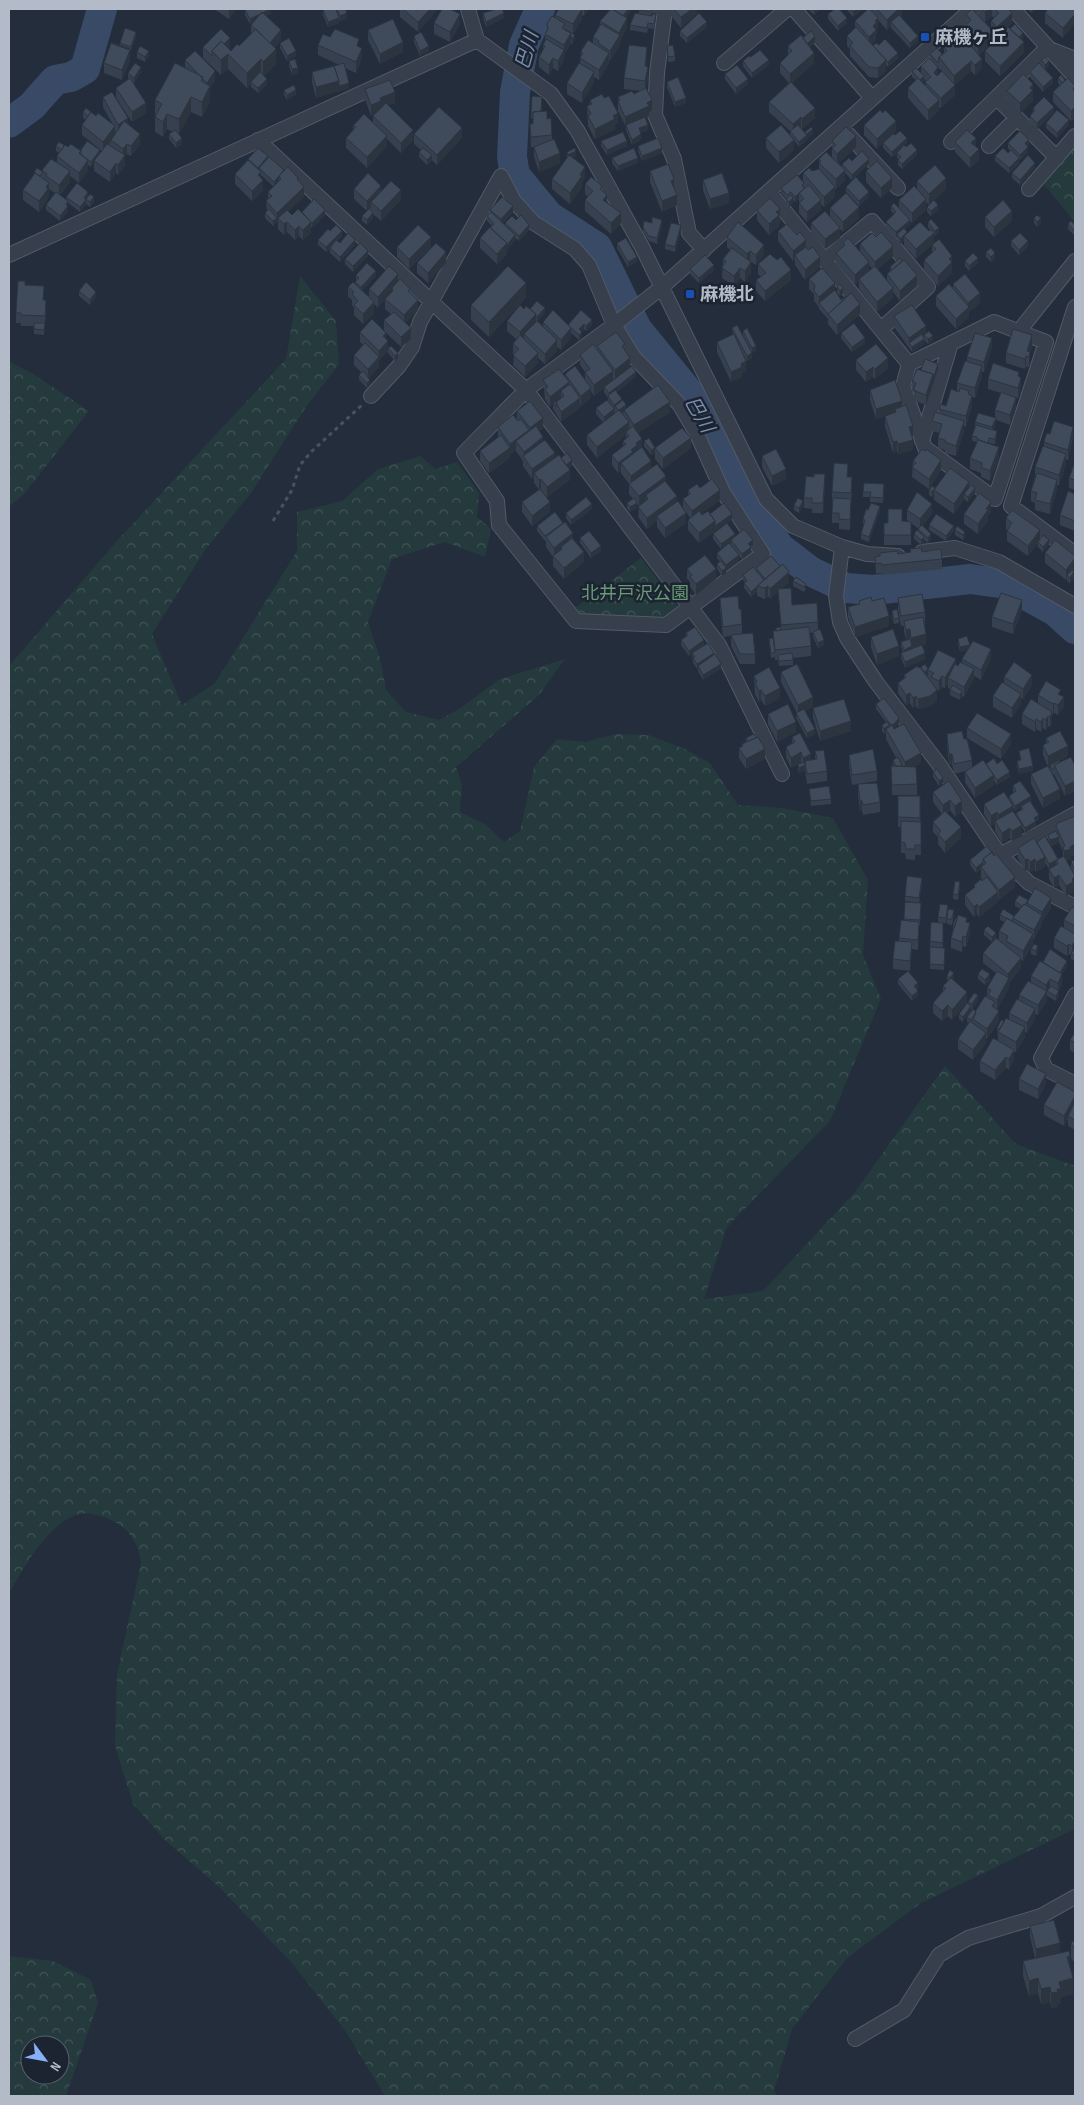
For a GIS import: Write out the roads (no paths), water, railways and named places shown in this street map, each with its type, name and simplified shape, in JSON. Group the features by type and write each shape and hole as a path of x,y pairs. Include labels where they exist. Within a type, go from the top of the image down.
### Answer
{"street":[{"path":"468,9 477,40 551,94 578,130 662,287 766,499 792,526 842,547 868,554 898,556 955,548 999,562 1075,606"},
{"path":"665,9 657,73 655,115 674,159 689,233 704,250"},
{"path":"724,63 787,9"},
{"path":"794,9 872,98"},
{"path":"372,396 399,366 412,347 420,322 501,176 514,201 534,223 576,249 588,265 614,325 634,356 679,404 696,434 722,492 763,554 666,626 576,621 499,525 498,501 464,453 526,390 614,325 662,287 972,9"},
{"path":"1013,9 1075,77"},
{"path":"9,255 477,40"},
{"path":"1047,48 1075,59"},
{"path":"951,142 1047,48"},
{"path":"1004,104 1057,158"},
{"path":"990,146 1017,118"},
{"path":"841,126 898,188"},
{"path":"1029,189 1075,136"},
{"path":"258,140 526,390 719,645 782,774"},
{"path":"769,192 909,364"},
{"path":"825,260 872,222 928,288 881,329"},
{"path":"1019,332 1075,261"},
{"path":"1075,307 1070,344 1011,506 1075,554"},
{"path":"994,322 1019,332 1046,342 995,499 925,448 903,386 909,364 994,322"},
{"path":"922,441 951,343"},
{"path":"842,547 836,596 840,622 847,638 876,682 938,763 1000,855 1029,883 1075,907"},
{"path":"1000,855 1075,814"},
{"path":"1075,995 1041,1058 1046,1069 1075,1084"},
{"path":"855,2039 904,2010 940,1955 968,1938 1041,1916 1075,1897"}],"waterway":[{"path":"9,123 32,106 55,80 71,77 85,69 102,9"},
{"name":"巴川","path":"540,9 524,45 515,92 512,157 515,175 549,216 597,247 637,329 698,404 736,484 780,548 810,571 846,588 874,590 970,579 1006,584 1055,611 1075,629"}],"place":[{"name":"麻機ヶ丘","path":"925,37"},
{"name":"麻機北","path":"690,294"}],"park label":[{"name":"北井戸沢公園","path":"635,593"}]}
